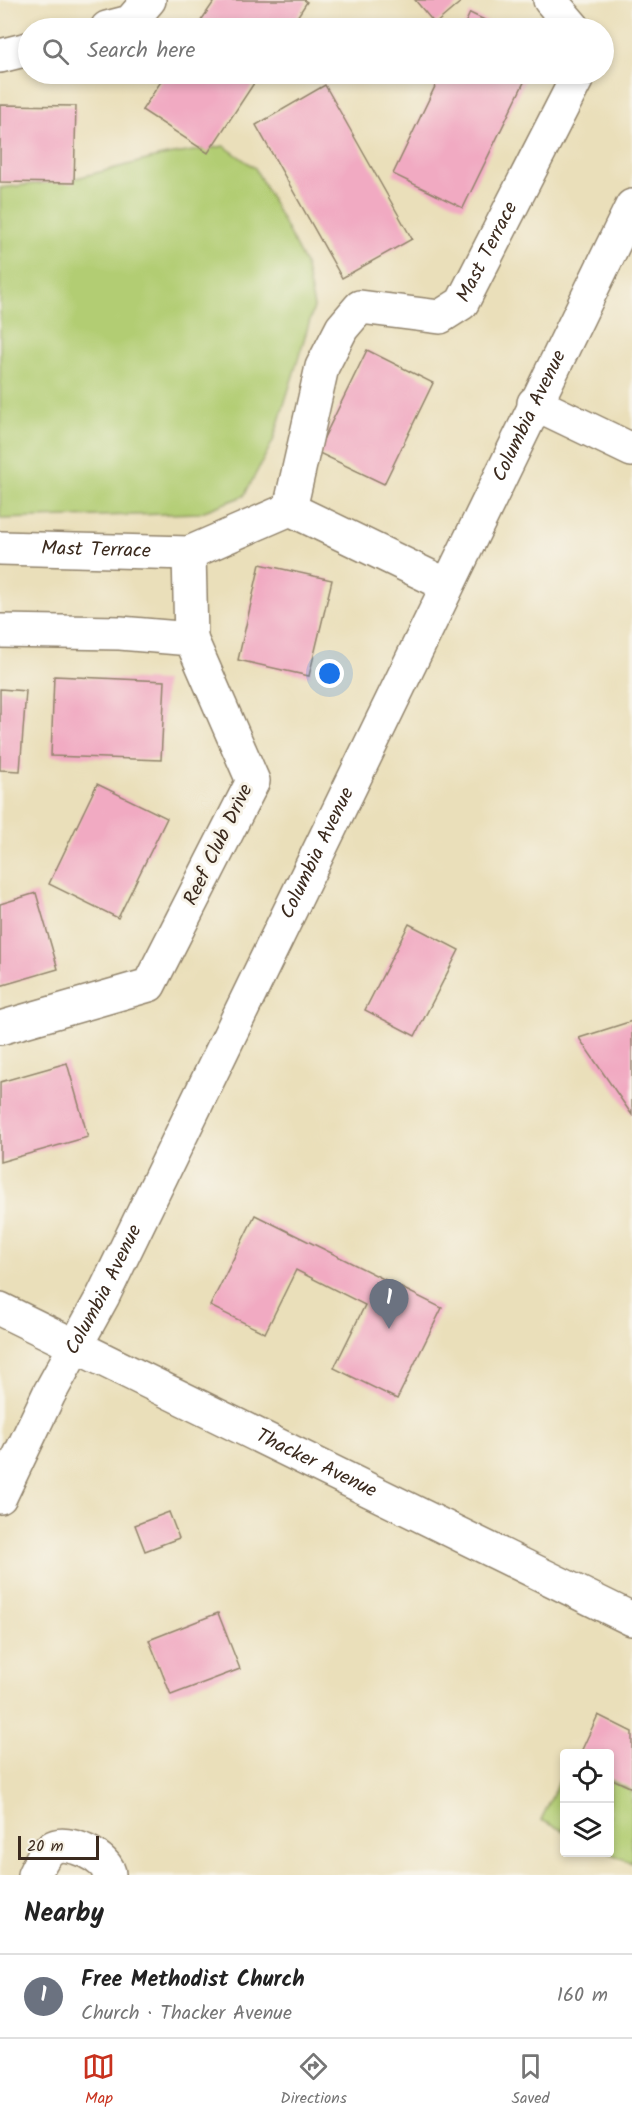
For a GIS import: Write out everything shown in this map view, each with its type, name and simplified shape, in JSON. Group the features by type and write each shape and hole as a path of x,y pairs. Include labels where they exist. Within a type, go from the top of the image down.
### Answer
{"street":[{"path":"133,18 149,0"},
{"path":"550,0 565,18"},
{"path":"0,56 18,52"},
{"name":"Mast Terrace","path":"0,548 189,553 290,509 322,367 342,328 360,307 440,317 462,303 574,84"},
{"name":"Columbia Avenue","path":"0,1497 49,1394 103,1296 632,206"},
{"path":"534,404 632,450"},
{"path":"290,509 447,585"},
{"path":"0,631 120,633 191,639 189,553"},
{"name":"Reef Club Drive","path":"0,1028 148,985 253,781 191,639"},
{"name":"Thacker Avenue","path":"0,1309 632,1619"},
{"path":"34,1875 43,1856 54,1846 68,1844 101,1860 109,1870 109,1875"}],"green space":[{"path":"224,146 255,168 305,264 314,307 273,441 244,496 199,513 0,519 0,188 69,180 162,156"},
{"path":"560,1780 560,1829 541,1820"},
{"path":"614,1782 632,1791 632,1863 614,1855"}],"building":[{"path":"215,0 304,0 307,2 297,18 203,18"},
{"path":"415,0 463,0 442,18 430,18"},
{"path":"470,13 480,18 468,18"},
{"path":"159,84 253,84 208,153 142,110"},
{"path":"436,84 523,84 463,208 393,174"},
{"path":"325,85 412,239 342,278 256,125"},
{"path":"0,105 76,106 74,183 0,182"},
{"path":"367,350 433,383 384,484 317,452"},
{"path":"260,564 332,580 309,676 238,660"},
{"path":"54,676 165,681 161,760 51,756"},
{"path":"0,689 26,691 20,771 0,770"},
{"path":"97,784 167,818 118,918 49,884"},
{"path":"36,893 58,969 0,986 0,904"},
{"path":"409,924 459,950 415,1036 365,1010"},
{"path":"632,1021 632,1115 579,1038"},
{"path":"67,1063 88,1137 0,1162 0,1082"},
{"path":"255,1215 442,1308 397,1399 334,1368 365,1305 296,1270 265,1333 210,1306"},
{"path":"169,1512 179,1538 145,1551 135,1525"},
{"path":"218,1613 240,1669 171,1695 149,1640"},
{"path":"598,1715 632,1732 632,1788 614,1780 614,1749 582,1749"}],"place":[{"name":"Free Methodist Church","path":"389,1329"}]}
